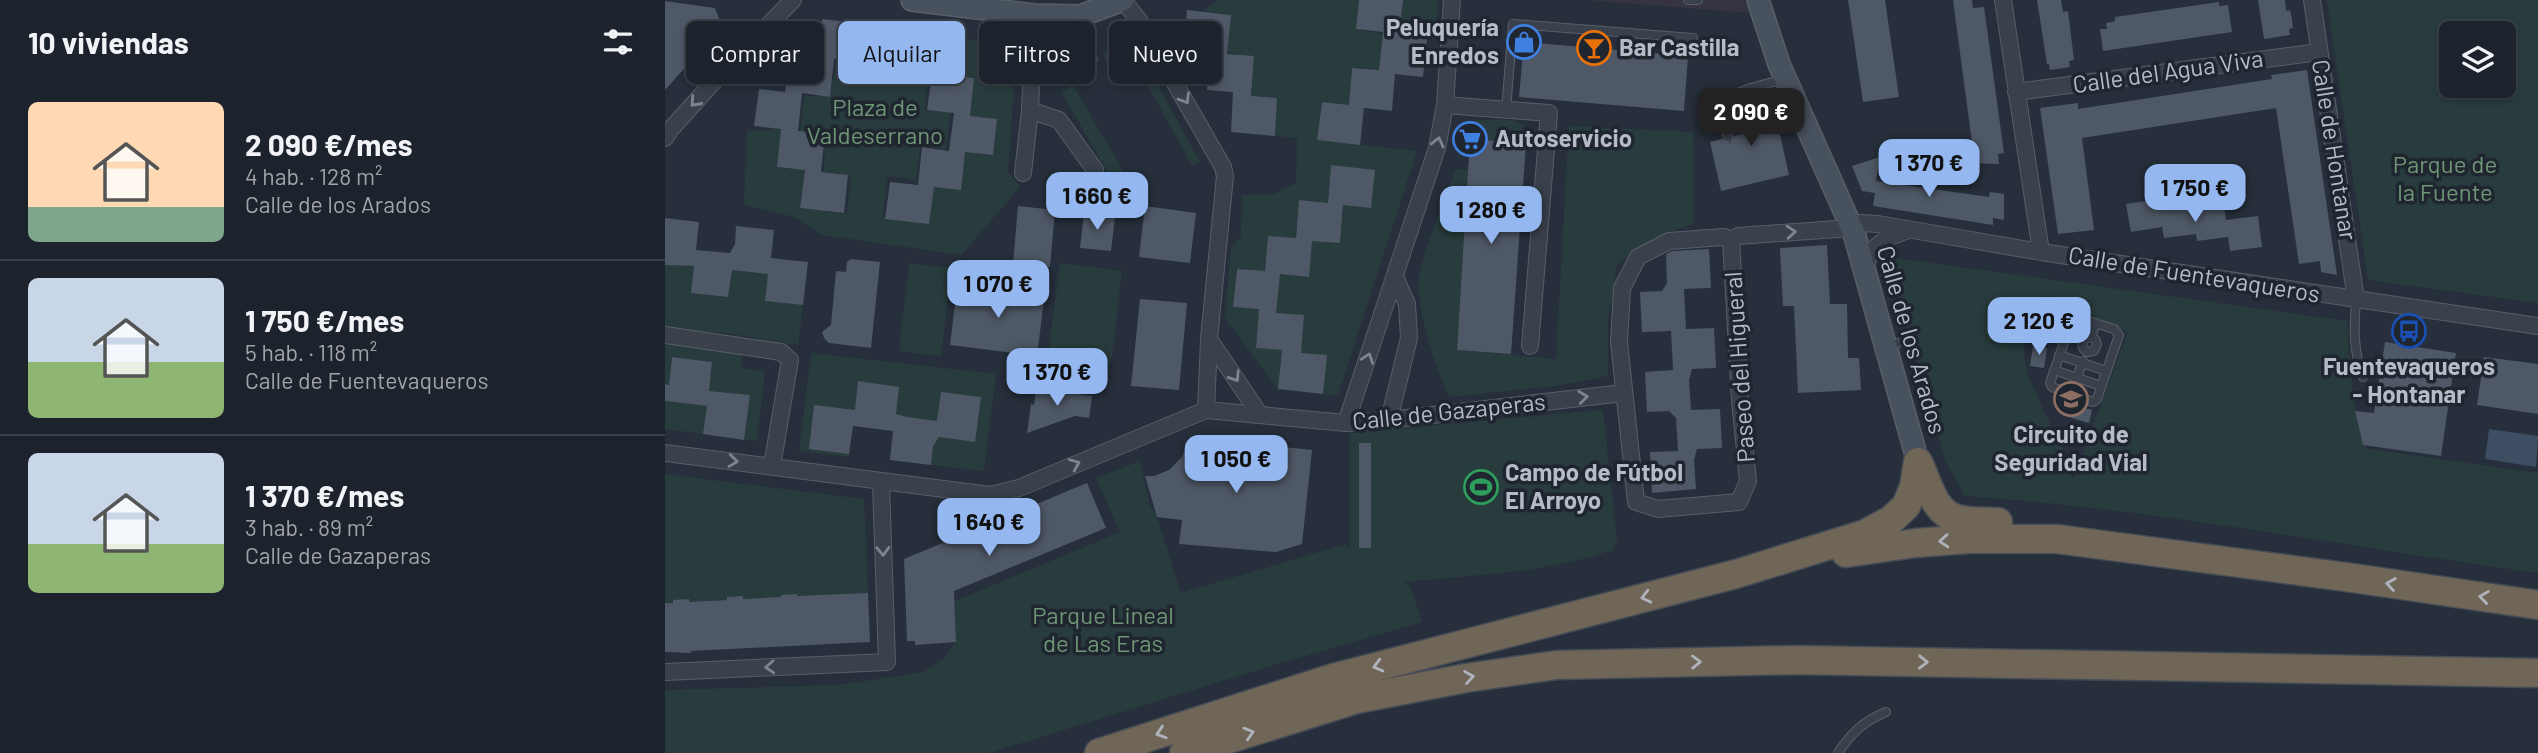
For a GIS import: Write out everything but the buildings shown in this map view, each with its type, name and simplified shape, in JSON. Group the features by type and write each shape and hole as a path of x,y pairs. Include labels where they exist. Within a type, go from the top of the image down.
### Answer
{"highway":[{"path":"1099,753 1333,678 1736,574 1865,534 1891,520 1906,506 1914,487 1918,462"},
{"path":"1918,462 1935,503 1958,519 2061,526 2203,544 2353,578"},
{"path":"1736,574 1916,542 2057,539 2538,605"},
{"path":"1184,753 1357,699 1466,678 1557,665 1797,660 2538,673"}],"street":[{"path":"665,138 726,68 793,0"},
{"path":"912,0 1034,15 1071,16 1080,16 1123,0 1147,34 1223,167 1225,177 1209,339 1206,410"},
{"path":"1346,423 1437,148 1445,105 1452,0"},
{"name":"Calle de los Arados","path":"1758,0 1785,79 1851,228 1918,462"},
{"path":"2003,0 2041,252"},
{"name":"Calle de Hontanar","path":"2312,0 2356,300"},
{"path":"1023,173 1030,110 1034,15"},
{"name":"Calle del Agua Viva","path":"2016,92 2319,52"},
{"path":"1445,105 1549,113 1530,346"},
{"path":"1030,110 1059,120 1095,170"},
{"name":"Calle de Fuentevaqueros","path":"1851,228 1860,223 2538,326"},
{"name":"Paseo del Higueral","path":"1731,240 1738,236 1851,228"},
{"path":"1864,270 1867,256 1877,245 1888,237 1909,230"},
{"name":"Paseo del Higueral","path":"1724,237 1731,240 1740,400 1748,481 1739,502 1658,509 1636,502 1619,342 1622,288 1638,257 1669,241 1724,237"},
{"path":"1389,420 1409,338 1407,304 1395,277"},
{"path":"665,335 781,352 790,360 772,466"},
{"path":"1209,339 1260,415"},
{"name":"Calle de Gazaperas","path":"665,453 990,495 1019,488 1206,410 1346,423 1623,393"},
{"path":"665,672 887,662 881,483"}],"lane":[{"path":"1688,0 1697,0"},
{"path":"1071,16 1074,21"},
{"path":"1506,110 1513,24 1693,38"},
{"path":"1728,137 1721,114 1723,104 1730,95 1785,79"},
{"path":"2356,300 2354,332 2363,377"},
{"path":"2076,317 2096,323 2114,329 2119,335 2097,399 2093,402 2052,387 2050,380 2070,325 2076,317"},
{"path":"2091,337 2096,323"},
{"path":"2066,337 2082,342"},
{"path":"2082,342 2091,337 2096,340 2097,348"},
{"path":"1886,348 1910,338"},
{"path":"2082,342 2087,352"},
{"path":"2097,348 2112,355"},
{"path":"2087,352 2097,348"},
{"path":"2071,394 2087,352"},
{"path":"2059,355 2106,371"},
{"path":"2054,370 2101,386"},
{"path":"1838,753 1850,734 1870,718 1886,712"}],"shaded area":[{"path":"1585,0 1744,0 1749,13"}],"green space":[{"path":"1217,0 1359,0 1356,29 1383,34 1379,70 1352,68 1349,106 1321,102 1318,140 1417,151 1338,395 1323,394 1326,355 1300,361 1304,315 1287,314 1275,319 1280,269 1293,276 1309,277 1312,235 1340,243 1344,198 1355,199 1355,206 1371,208 1347,174 1347,167 1331,165 1327,209 1315,201 1299,200 1295,243 1268,236 1264,278 1253,270 1236,269 1233,307 1260,306 1256,348 1271,349 1282,346 1278,389 1225,318 1231,248 1241,236 1242,195 1272,195 1296,183 1297,138 1275,136 1277,98 1262,97 1251,101 1254,57 1227,53 1231,15 1204,11"},
{"path":"1403,0 1438,0 1435,40 1399,35"},
{"name":"Parque de la Fuente","path":"2327,0 2538,0 2538,303 2368,280"},
{"name":"Plaza de Valdeserrano","path":"965,39 979,40 979,84 1014,84 1008,172 1020,187 961,255 822,235 794,217 744,205 747,131 782,129 777,167 793,169 805,166 800,208 816,210 817,204 828,212 847,214 851,175 824,172 825,134 800,134 804,96 830,96 836,62 838,84 927,84 925,110 950,112 946,149 920,146 916,179 887,176 883,217 902,221 934,181 960,190 966,147 977,154 993,155 997,119 982,117 969,122 974,78 965,77"},
{"path":"1109,51 1109,63 1108,63 1103,54"},
{"path":"1147,84 1157,84 1200,162 1193,167"},
{"path":"1073,85 1132,186 1120,193 1061,92"},
{"path":"1481,120 1520,123 1525,127 1526,143 1455,138 1465,124"},
{"path":"1569,126 1693,132 1693,224 1655,237 1617,265 1608,321 1608,376 1555,386 1449,397 1427,335 1419,285 1427,246 1456,169 1468,170 1457,350 1556,359"},
{"path":"1895,258 2347,321 2355,410 2363,441 2368,449 2538,473 2538,573 2180,519 1965,496 1946,462 1906,328 1890,263","holes":["2047,295 2128,332 2073,479 2067,458 2032,385 2024,356 2026,342 2042,332"]},
{"path":"909,263 951,268 941,356 899,351"},
{"path":"1060,263 1122,271 1111,363 1048,355"},
{"path":"665,265 699,266 693,278 691,293 728,297 730,281 727,269 774,274 766,301 803,305 798,345 725,333 665,329"},
{"path":"665,344 742,353 741,368 765,371 757,441 744,440 750,395 702,390 711,377 712,362 672,357 670,371 674,386 665,384"},
{"path":"811,353 996,374 984,471 890,460 892,444 898,444 899,431 847,425 845,438 851,439 849,457 799,451"},
{"path":"665,401 713,407 705,419 703,434 665,429"},
{"name":"Parque Lineal de Las Eras","path":"1603,410 1617,541 1613,550 1536,568 1403,582 1410,586 1422,622 989,753 665,753 665,690 839,685 924,672 943,659 956,642 955,601 1120,532 1096,478 1140,461 1149,503 1157,517 1181,593 1346,544 1350,550 1350,433"},
{"path":"665,474 864,499 868,593 797,594 781,595 781,598 743,599 743,596 727,597 727,600 689,602 689,599 665,603"}],"water":[{"path":"2489,429 2538,436 2536,467 2485,459"}],"place":[{"name":"Peluquería Enredos","path":"1524,42"},
{"name":"Bar Castilla","path":"1594,48"},
{"name":"Autoservicio","path":"1470,139"},
{"name":"Fuentevaqueros - Hontanar","path":"2409,331"},
{"name":"Circuito de Seguridad Vial","path":"2071,399"},
{"name":"Campo de Fútbol El Arroyo","path":"1481,487"}]}
